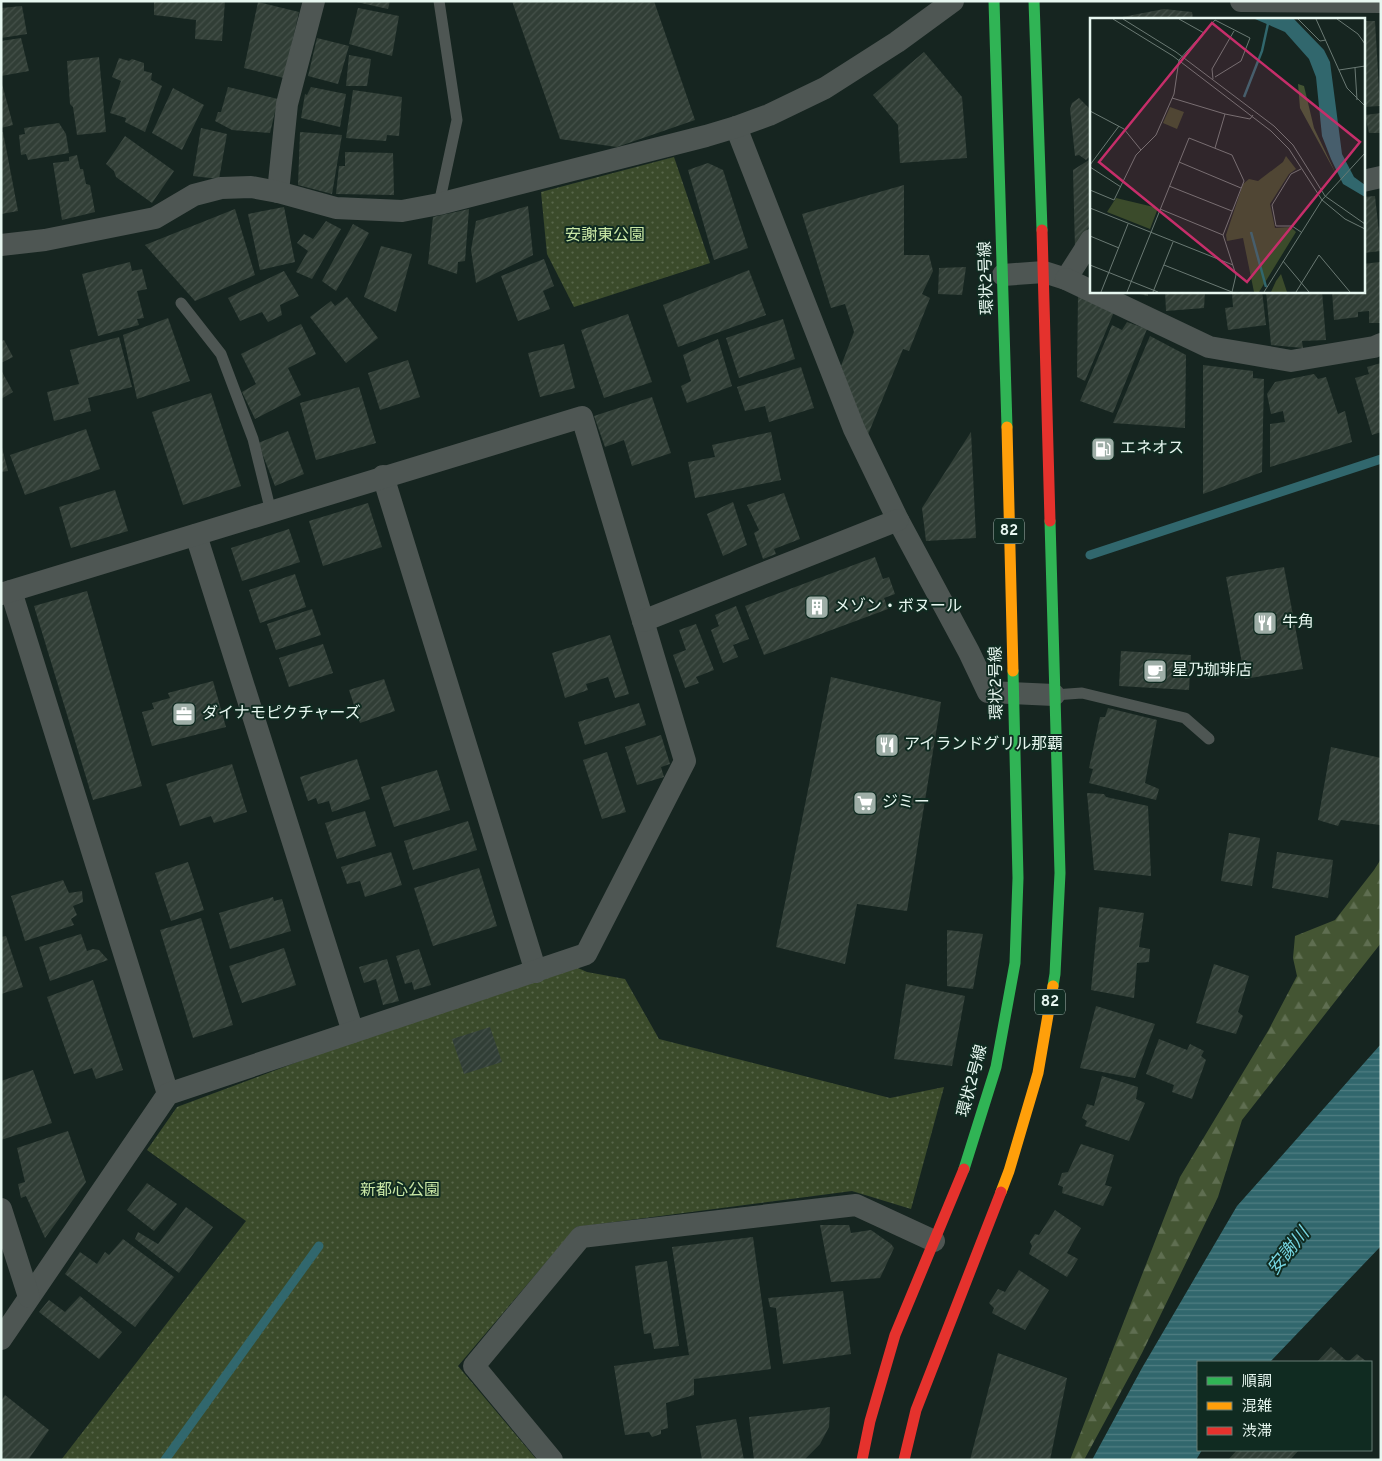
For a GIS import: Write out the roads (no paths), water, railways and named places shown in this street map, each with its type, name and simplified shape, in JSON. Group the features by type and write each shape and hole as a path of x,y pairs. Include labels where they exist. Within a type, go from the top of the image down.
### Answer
{"main road":[{"name":"環状2号線","path":"862,1460 870,1421 895,1335 968,1159 996,1067 1015,963 1018,878 1014,694 994,1"},
{"name":"82","path":"904,1460 916,1410 1009,1171 1038,1074 1055,974 1060,873 1044,272 1034,1"}],"street":[{"path":"278,192 287,104 314,1"},
{"path":"1,245 45,240 156,218 194,196 220,188 251,187 278,192 336,208 402,211 439,204 736,128 769,115 825,88 897,42 953,1"},
{"path":"1241,1 1381,2"},
{"path":"736,128 854,429 898,520 969,652 988,692 1054,695"},
{"path":"1364,180 1381,177"},
{"path":"1066,279 1090,242"},
{"path":"1003,275 1044,272 1066,279 1090,290"},
{"path":"1093,292 1209,347 1291,361 1374,347 1381,344"},
{"path":"1,1339 168,1094 586,954 685,761 582,417 383,476 6,593 168,1094"},
{"path":"383,476 536,972"},
{"path":"643,621 898,520"},
{"path":"196,535 354,1032"},
{"path":"552,1460 474,1366 581,1237 856,1205 934,1241"},
{"path":"1,1209 29,1297"}],"lane":[{"path":"439,1 457,120 439,204"},
{"path":"180,304 221,354 253,439 271,512"},
{"path":"1054,695 1082,693 1184,718 1209,739"}],"water":[{"name":"安謝川","path":"1381,1044 1381,1246 1271,1361 1197,1361 1197,1451 1201,1451 1196,1460 1092,1460 1142,1368 1237,1206"}],"waterway":[{"path":"1090,555 1381,459"},
{"path":"165,1460 319,1246"}],"place":[{"name":"エネオス","path":"1103,449"},
{"name":"メゾン・ボヌール","path":"817,607"},
{"name":"牛角","path":"1265,623"},
{"name":"星乃珈琲店","path":"1155,671"},
{"name":"ダイナモピクチャーズ","path":"184,714"},
{"name":"アイランドグリル那覇","path":"887,745"},
{"name":"ジミー","path":"865,803"}],"park label":[{"name":"安謝東公園","path":"605,236"},
{"name":"新都心公園","path":"400,1191"}]}
